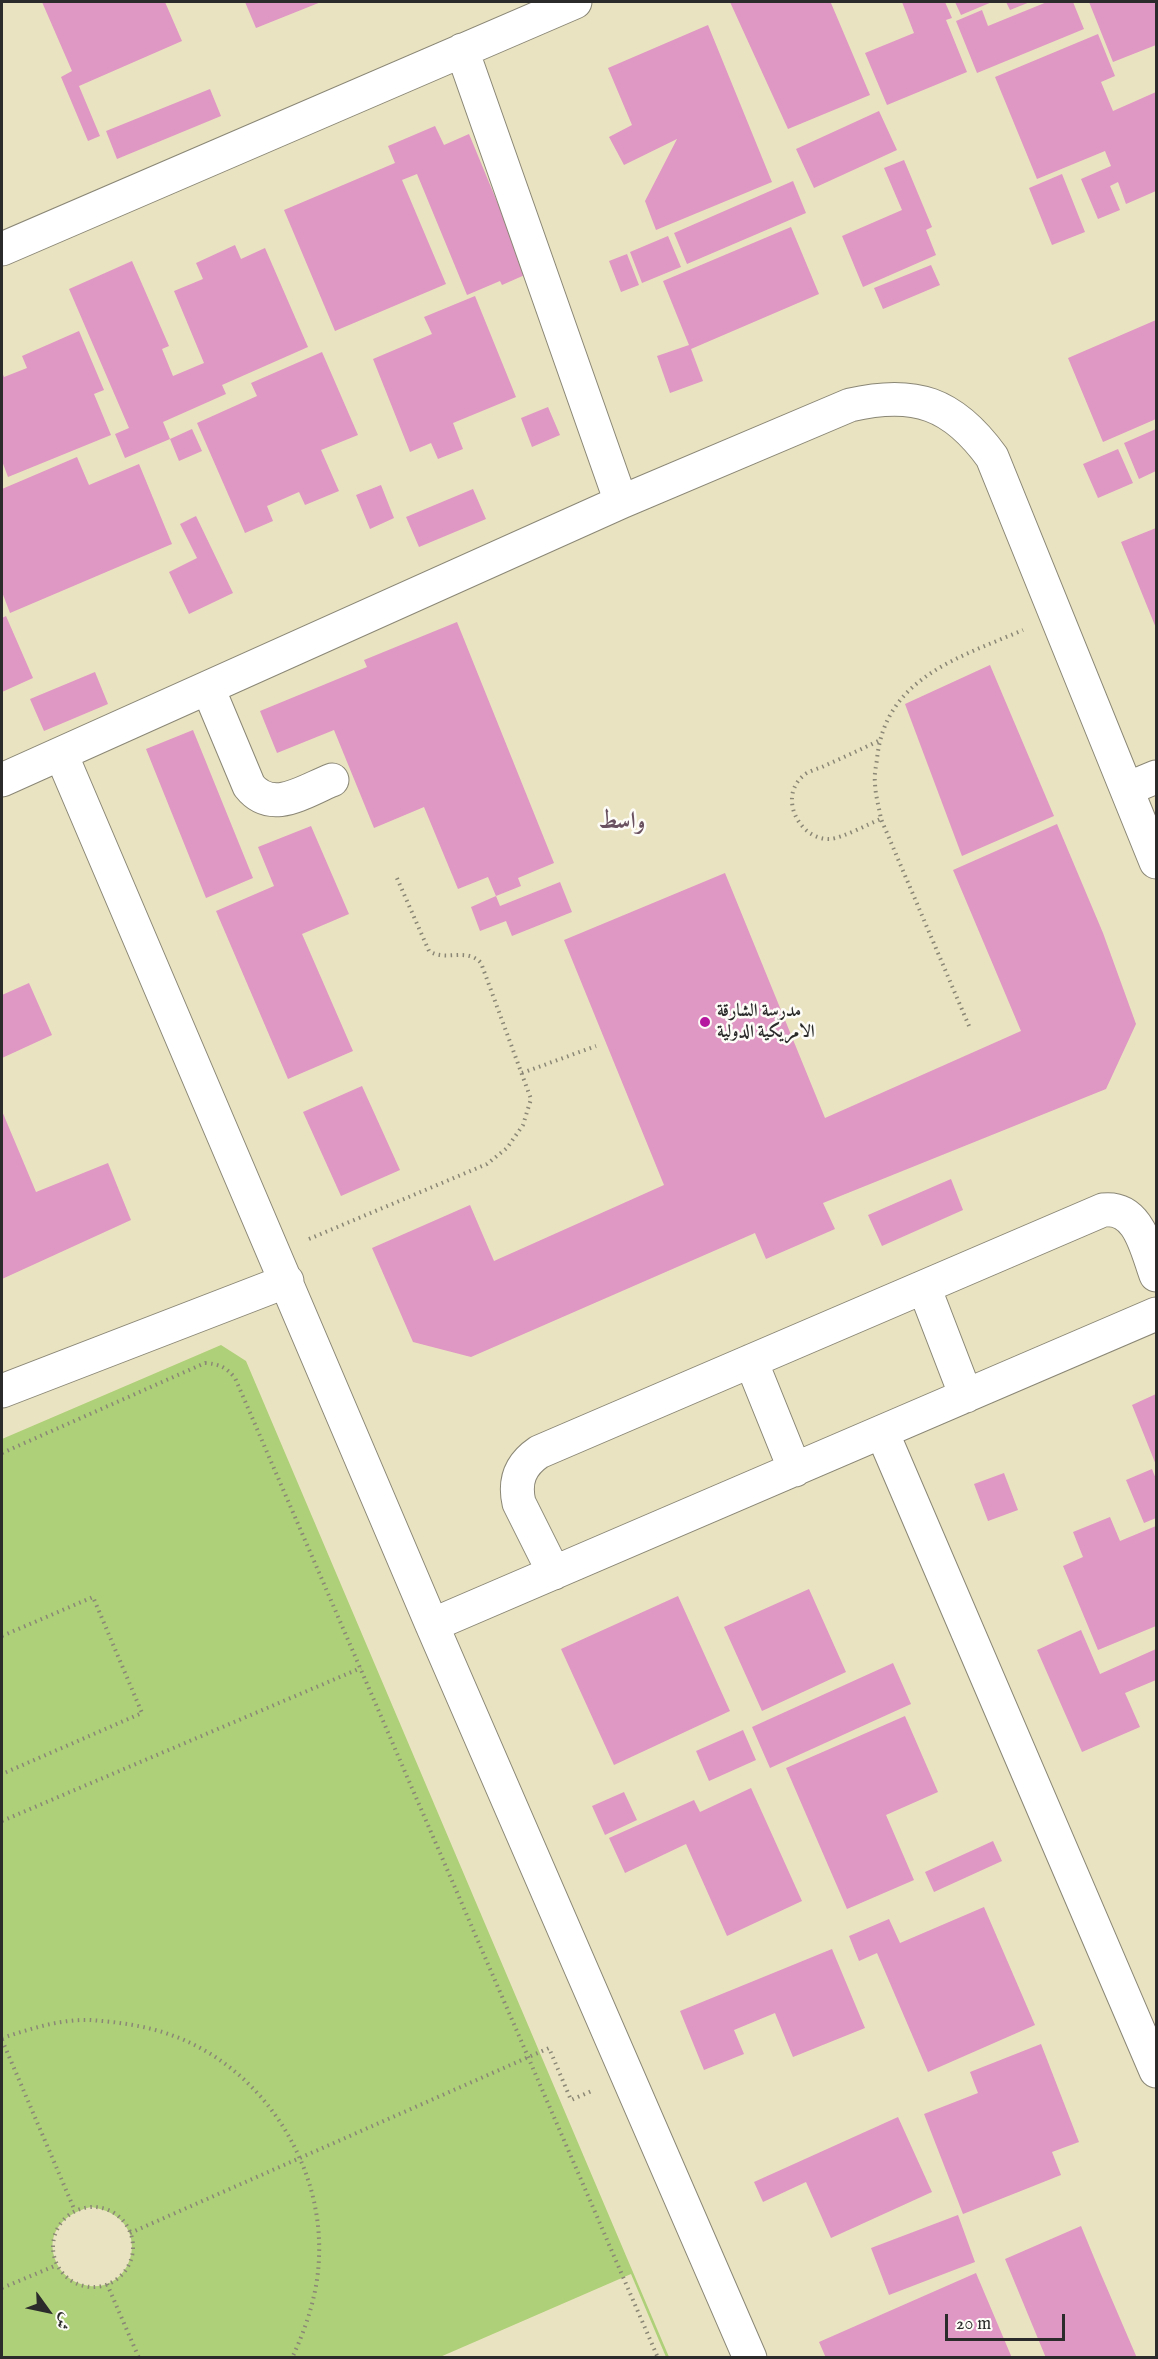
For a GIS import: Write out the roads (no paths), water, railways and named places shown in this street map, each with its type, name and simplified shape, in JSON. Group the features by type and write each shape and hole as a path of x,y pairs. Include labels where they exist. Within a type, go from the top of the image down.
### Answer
{"street":[{"path":"2,249 575,2"},
{"path":"462,50 621,502"},
{"path":"2,780 621,502 850,405 878,399 905,399 932,405 956,418 976,435 992,458 1156,862"},
{"path":"208,688 249,786 263,799 280,801 332,780"},
{"path":"61,754 432,1625 750,2358"},
{"path":"1127,789 1156,777"},
{"path":"554,1573 519,1503 517,1491 517,1479 522,1468 529,1458 539,1452 1103,1210 1112,1209 1130,1216 1136,1224 1156,1275"},
{"path":"2,1391 281,1267"},
{"path":"924,1287 966,1396"},
{"path":"432,1625 1156,1314"},
{"path":"751,1361 795,1470"},
{"path":"882,1432 1156,2071"}],"place":[{"name":"مدرسة الشارقة الامريكية الدولية","path":"705,1022"}],"district":[{"name":"واسط","path":"622,823"}]}
